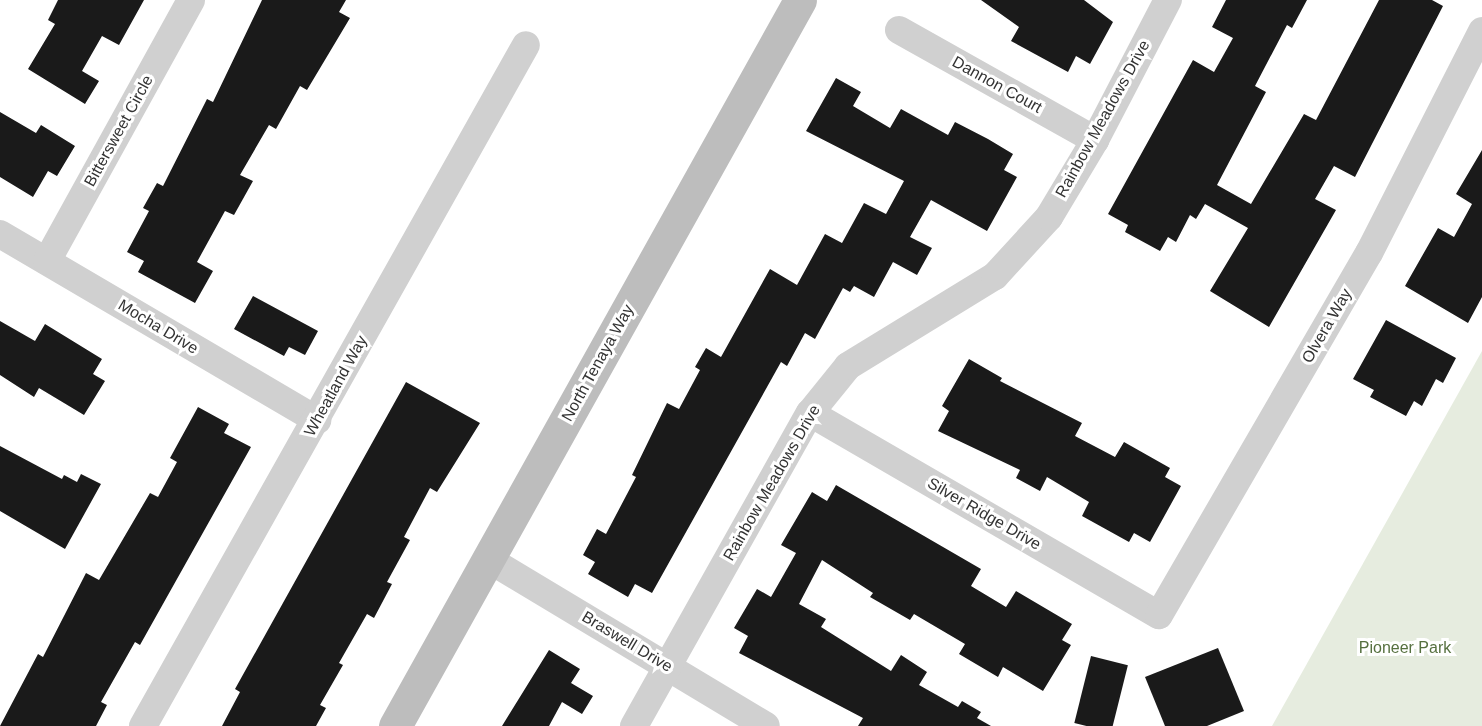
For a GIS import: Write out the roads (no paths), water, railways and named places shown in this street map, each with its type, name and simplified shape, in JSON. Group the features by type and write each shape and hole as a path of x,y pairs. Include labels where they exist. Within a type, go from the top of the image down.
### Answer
{"main road":[{"name":"North Tenaya Way","path":"395,726 800,0"}],"street":[{"name":"Bittersweet Circle","path":"46,261 191,0"},
{"name":"Rainbow Meadows Drive","path":"634,726 810,413 848,366 995,276 1049,217 1095,140 1168,0"},
{"name":"Dannon Court","path":"899,30 1095,140"},
{"name":"Olvera Way","path":"1159,615 1370,253 1482,31"},
{"name":"Wheatland Way","path":"143,726 526,45"},
{"name":"Mocha Drive","path":"0,234 316,420"},
{"name":"Silver Ridge Drive","path":"810,413 1159,615"},
{"name":"Braswell Drive","path":"488,559 766,726"}],"park label":[{"name":"Pioneer Park","path":"1405,648"}]}
